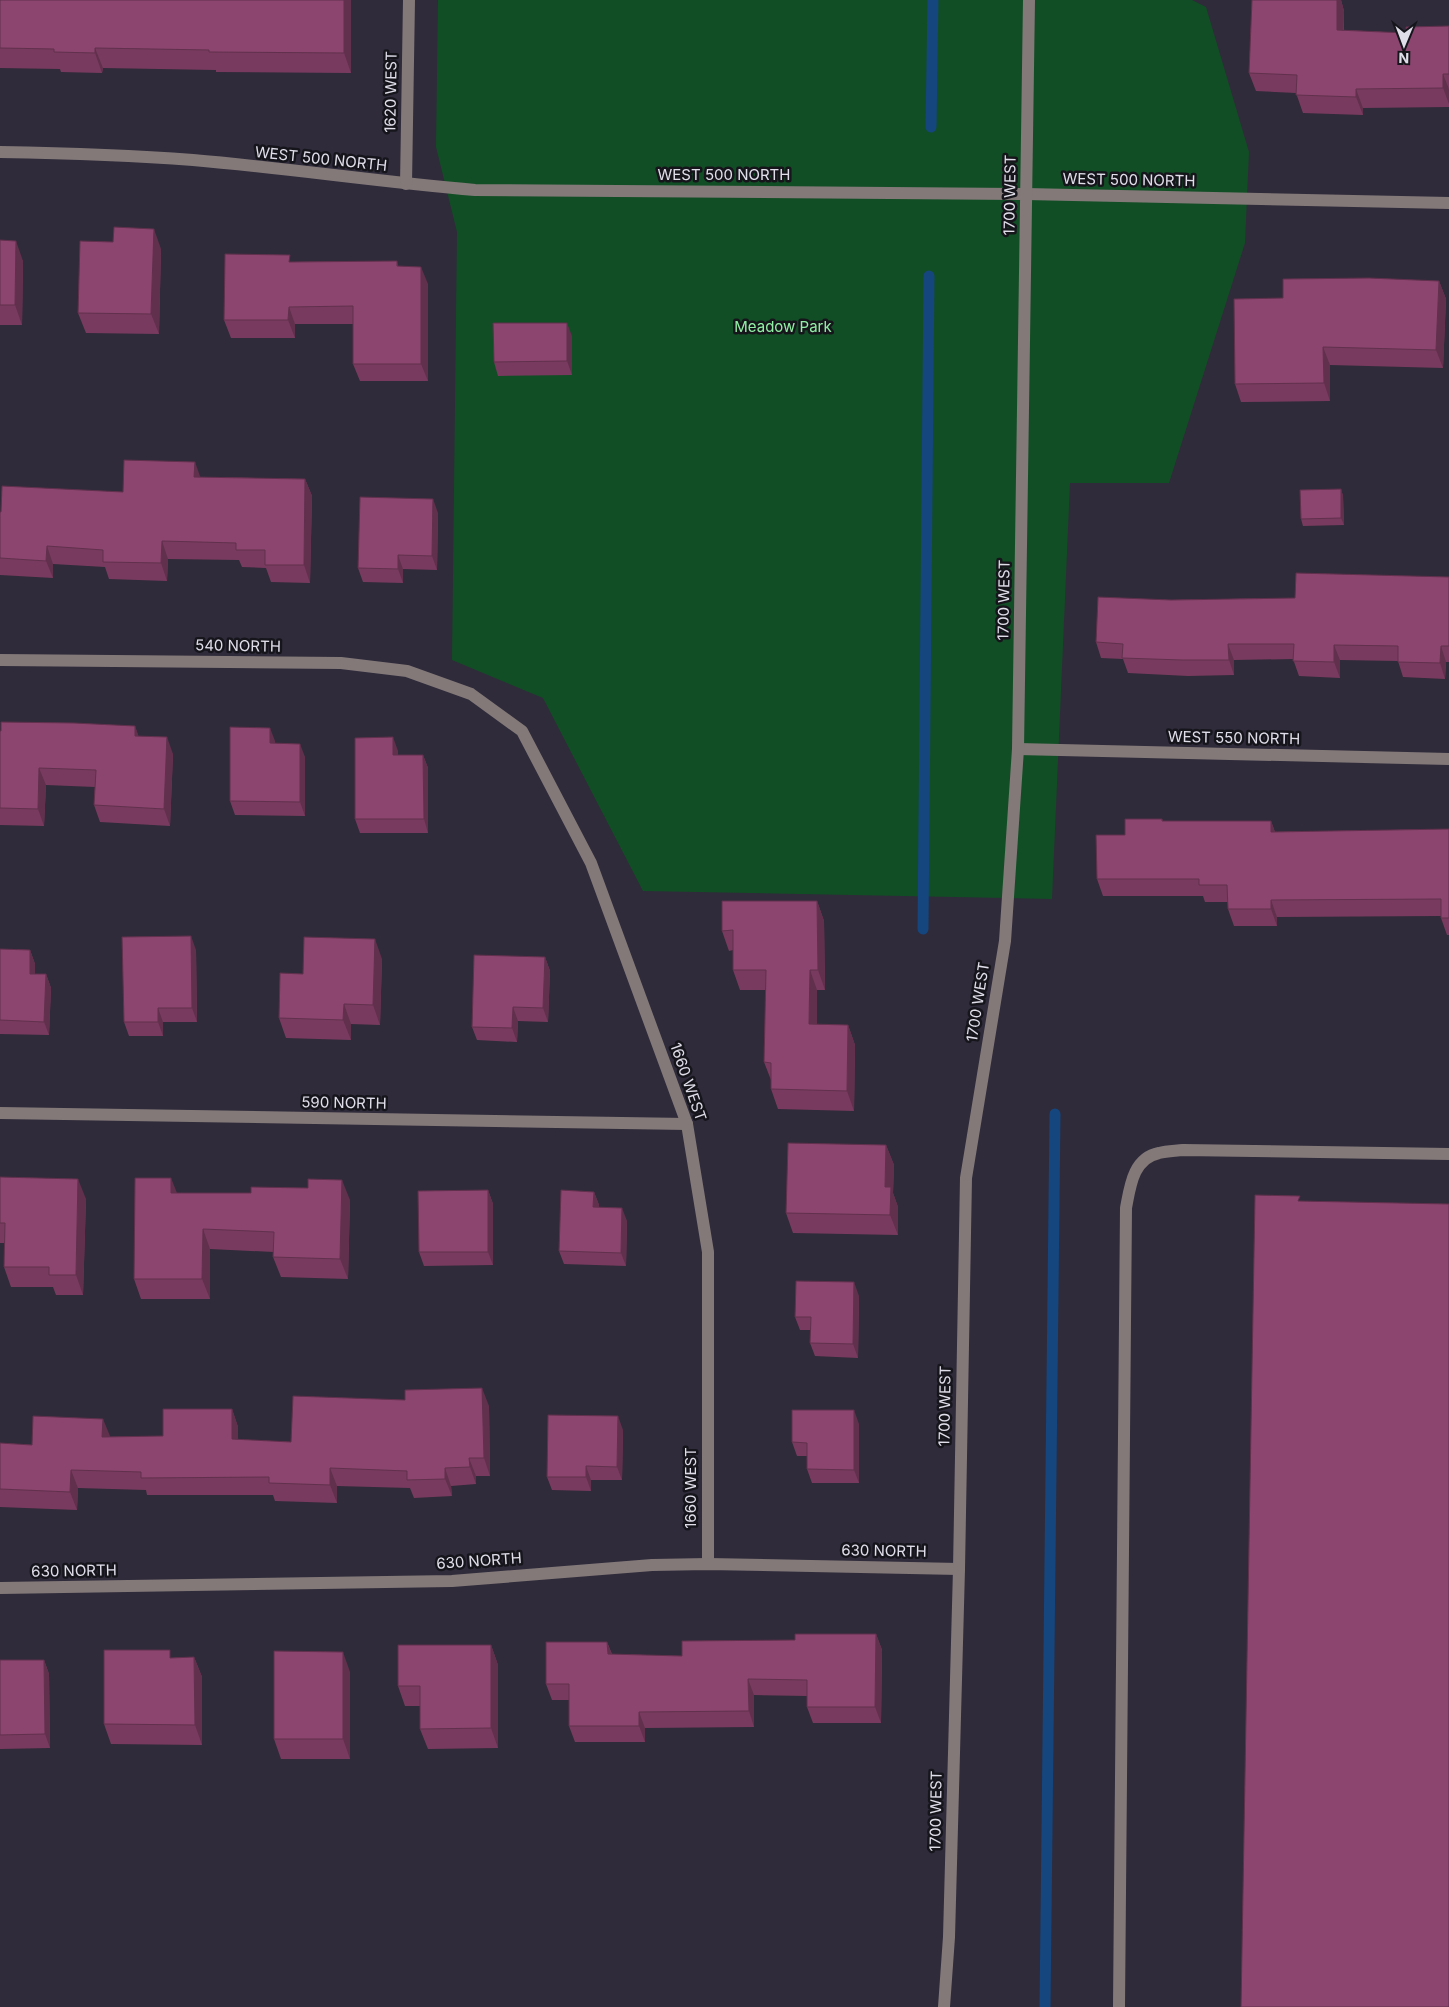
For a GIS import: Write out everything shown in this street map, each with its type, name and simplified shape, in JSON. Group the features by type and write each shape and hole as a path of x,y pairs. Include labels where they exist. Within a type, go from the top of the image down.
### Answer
{"street":[{"name":"1620 WEST","path":"406,184 409,0"},
{"name":"1700 WEST","path":"944,2007 949,1937 959,1569 966,1178 1005,941 1018,749 1029,0"},
{"name":"WEST 500 NORTH","path":"0,152 46,152 193,160 475,190 1026,194 1449,203"},
{"name":"540 NORTH","path":"0,660 341,663 407,671 471,694"},
{"name":"1660 WEST","path":"471,694 522,731 591,863 687,1124 708,1252 708,1564"},
{"name":"WEST 550 NORTH","path":"1018,749 1449,759"},
{"name":"590 NORTH","path":"0,1113 687,1124"},
{"path":"1119,2007 1126,1208 1131,1180 1142,1162 1157,1153 1183,1150 1449,1154"},
{"name":"630 NORTH","path":"0,1588 452,1580 652,1565 708,1564 959,1569"}],"green space":[{"name":"Meadow Park","path":"438,0 1192,0 1206,7 1249,152 1245,243 1169,483 1070,483 1052,899 643,891 543,698 452,660 457,232 436,147"}],"building":[{"path":"0,0 344,0 344,53 209,52 209,50 95,48 95,53 54,52 54,49 0,48"},
{"path":"1252,0 1337,0 1337,30 1406,33 1406,27 1449,26 1449,74 1443,74 1443,88 1356,89 1356,97 1296,95 1297,75 1249,73"},
{"path":"114,227 154,229 151,314 78,313 80,241 113,242"},
{"path":"0,240 16,241 15,305 0,305"},
{"path":"225,254 290,255 289,262 397,261 397,266 421,267 421,364 353,364 353,306 289,307 288,320 224,320"},
{"path":"1369,278 1439,281 1436,350 1323,347 1324,383 1235,384 1234,299 1283,298 1283,279"},
{"path":"493,323 567,323 567,361 494,362"},
{"path":"124,460 195,462 194,477 305,479 304,565 265,565 265,550 236,550 236,543 162,541 161,563 103,562 103,550 47,546 46,561 0,558 2,486 123,492"},
{"path":"1341,489 1341,518 1301,519 1300,490"},
{"path":"360,497 433,499 432,556 398,555 398,569 358,568"},
{"path":"1296,573 1449,577 1449,646 1441,646 1440,663 1398,662 1398,646 1334,645 1334,662 1293,661 1294,644 1228,644 1229,660 1182,660 1122,658 1123,644 1096,642 1098,597 1171,600 1295,598"},
{"path":"1,722 135,726 135,736 167,737 164,809 94,805 96,770 39,768 38,809 0,808"},
{"path":"230,727 270,728 270,743 300,744 300,802 230,801"},
{"path":"393,737 393,755 423,755 424,819 355,819 355,738"},
{"path":"1125,819 1271,821 1271,832 1449,829 1449,918 1441,918 1441,899 1271,900 1271,909 1228,909 1227,885 1199,885 1199,879 1097,879 1096,835 1125,835"},
{"path":"722,901 817,901 818,970 810,970 809,1024 848,1025 847,1091 771,1089 771,1063 764,1062 766,970 733,970 733,930 722,931"},
{"path":"191,936 192,1008 158,1008 158,1022 124,1022 122,937"},
{"path":"304,937 375,939 373,1005 344,1004 343,1020 279,1018 280,973 303,974"},
{"path":"0,949 30,950 30,974 46,974 44,1022 0,1020"},
{"path":"474,955 545,957 543,1008 513,1007 512,1028 472,1027"},
{"path":"788,1143 886,1145 885,1187 891,1187 890,1215 786,1213"},
{"path":"0,1177 78,1179 76,1275 49,1275 49,1267 4,1267 5,1223 0,1223"},
{"path":"135,1178 171,1178 171,1193 251,1193 251,1187 308,1188 308,1179 342,1180 340,1259 273,1257 274,1232 203,1229 202,1279 134,1279"},
{"path":"488,1190 488,1252 419,1252 418,1191"},
{"path":"561,1190 594,1192 593,1207 622,1208 621,1253 559,1251"},
{"path":"1255,1195 1300,1196 1298,1201 1449,1204 1449,2007 1241,2007"},
{"path":"796,1281 854,1282 853,1344 810,1343 811,1317 795,1317"},
{"path":"482,1388 484,1458 469,1458 470,1467 445,1468 445,1479 407,1480 407,1471 330,1468 330,1485 269,1483 269,1477 141,1478 141,1472 71,1470 70,1492 0,1489 0,1443 32,1445 33,1416 103,1419 102,1437 163,1436 163,1409 232,1409 232,1439 291,1442 293,1396 405,1400 405,1390"},
{"path":"792,1410 854,1410 854,1470 807,1469 807,1443 792,1442"},
{"path":"548,1415 618,1416 617,1467 586,1466 586,1477 547,1477"},
{"path":"795,1634 876,1634 875,1707 807,1707 807,1680 748,1679 749,1711 639,1712 639,1726 569,1726 569,1684 546,1684 546,1642 607,1642 608,1654 682,1656 682,1641 795,1640"},
{"path":"398,1645 491,1645 491,1728 420,1729 420,1686 398,1686"},
{"path":"104,1650 170,1650 170,1658 194,1657 195,1725 104,1724"},
{"path":"274,1651 343,1652 343,1739 274,1739"},
{"path":"0,1660 44,1660 45,1734 0,1735"}],"waterway":[{"path":"931,127 933,0"},
{"path":"923,929 929,276"},
{"path":"1045,2007 1055,1114"}]}
